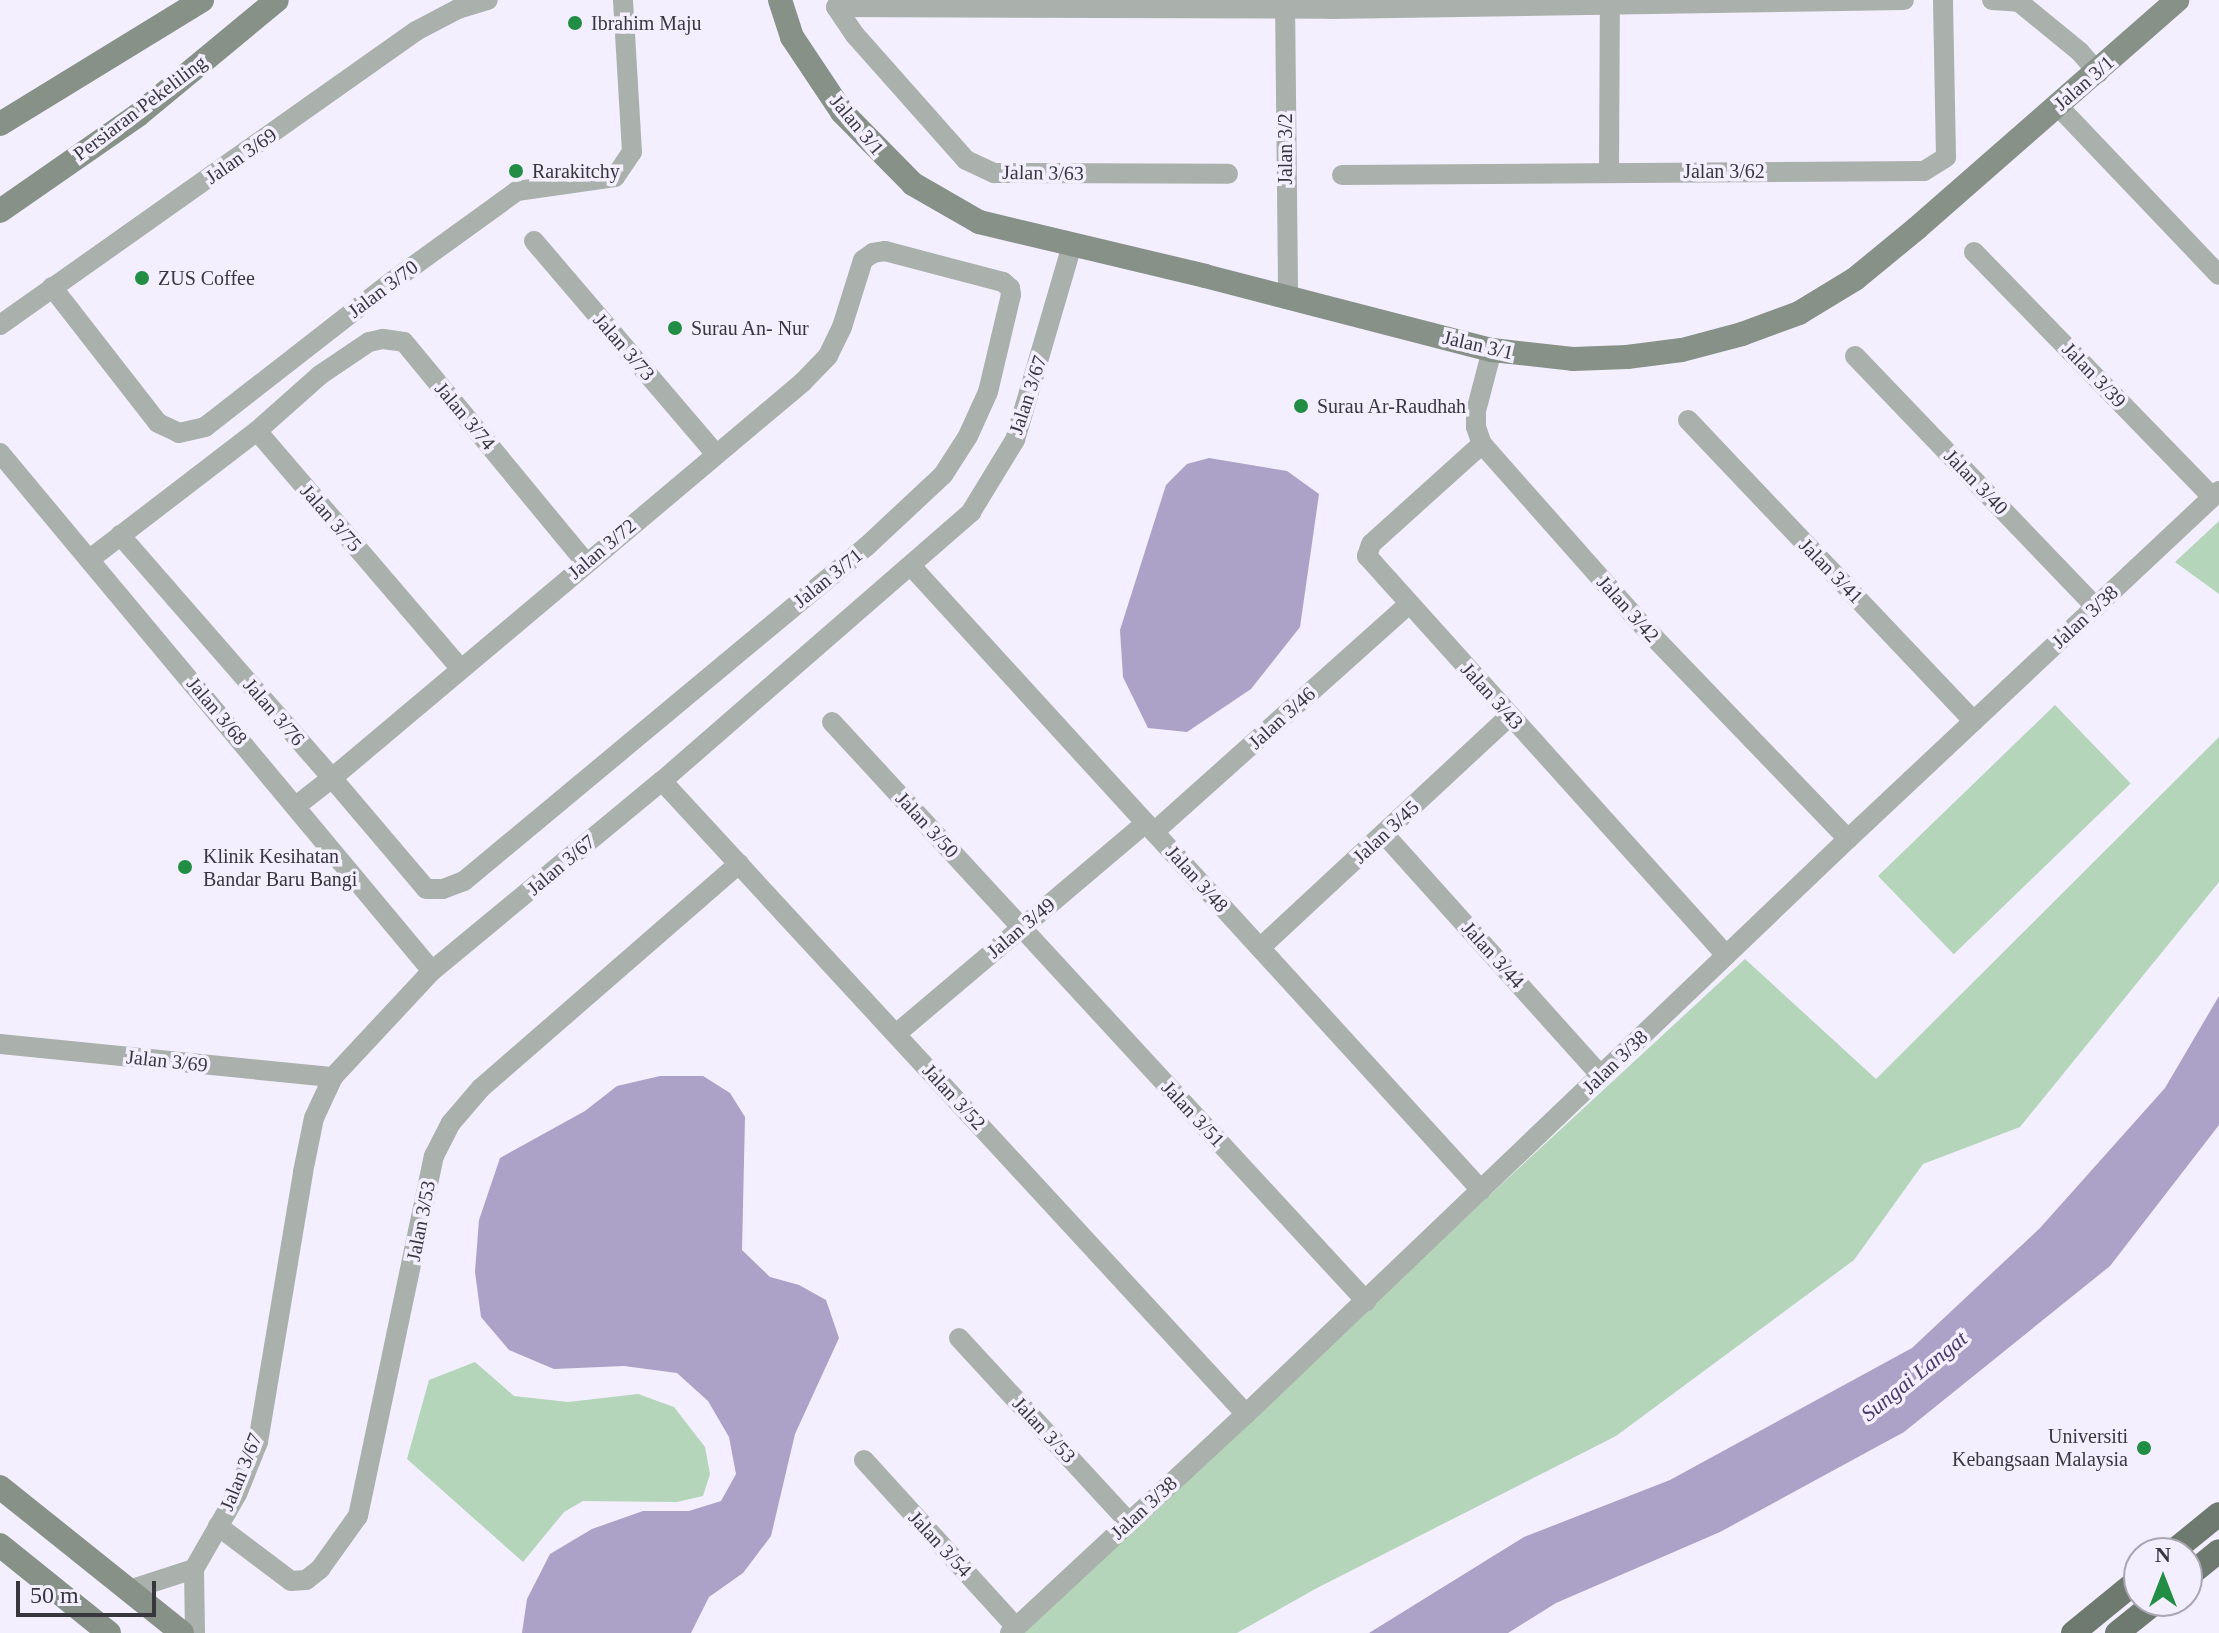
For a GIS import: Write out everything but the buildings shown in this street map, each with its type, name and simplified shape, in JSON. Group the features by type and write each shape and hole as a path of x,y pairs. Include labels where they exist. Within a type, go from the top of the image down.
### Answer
{"main road":[{"path":"2191,1537 2219,1514"},
{"path":"2203,1564 2219,1551"},
{"path":"2073,1633 2123,1592"},
{"path":"2117,1633 2137,1617"}],"street":[{"path":"0,124 202,0"},
{"name":"Persiaran Pekeliling","path":"0,211 138,115 277,0"},
{"name":"Jalan 3/69","path":"0,325 416,31 447,14 488,0"},
{"name":"Jalan 3/70","path":"52,287 158,423 179,433 205,427 394,280 517,191 615,177 632,152 623,0"},
{"name":"Jalan 3/1","path":"780,0 792,37 842,112 913,184 979,222 1492,350 1573,359 1627,357 1682,350 1742,334 1799,313 1855,279 2098,73 2177,0"},
{"path":"836,3 1610,5 1904,0"},
{"name":"Jalan 3/62","path":"1342,175 1924,171 1946,157 1943,0"},
{"path":"1992,0 2019,2 2080,52 2098,73"},
{"name":"Jalan 3/63","path":"836,3 855,35 966,160 994,173 1228,174"},
{"name":"Jalan 3/2","path":"1285,5 1288,297"},
{"path":"1609,172 1610,5"},
{"path":"2058,106 2219,275"},
{"name":"Jalan 3/73","path":"534,241 715,453"},
{"name":"Jalan 3/67","path":"194,1569 237,1494 258,1442 314,1118 333,1077 432,971 662,781 912,567 971,512 1015,440 1072,245"},
{"name":"Jalan 3/71","path":"426,889 443,889 464,881 867,546 943,475 968,436 988,392 1011,295 1010,288 1003,282 885,251 873,253 863,260"},
{"name":"Jalan 3/39","path":"1974,252 2216,494"},
{"name":"Jalan 3/72","path":"296,806 803,382 828,356 842,327 863,260"},
{"name":"Jalan 3/74","path":"257,431 320,375 369,342 383,339 404,342 586,563"},
{"path":"1482,444 1476,427 1476,411 1492,350"},
{"name":"Jalan 3/40","path":"1855,356 2096,607"},
{"name":"Jalan 3/41","path":"1688,420 1974,721"},
{"path":"90,559 257,431"},
{"name":"Jalan 3/75","path":"257,431 461,669"},
{"name":"Jalan 3/43","path":"1482,444 1371,544 1367,556 1726,955"},
{"name":"Jalan 3/42","path":"1482,444 1644,627 1848,839"},
{"name":"Jalan 3/68","path":"0,453 432,971"},
{"name":"Jalan 3/38","path":"1013,1630 1366,1301 1848,839 2216,494"},
{"name":"Jalan 3/76","path":"120,535 426,889"},
{"name":"Jalan 3/48","path":"912,567 1481,1190"},
{"name":"Jalan 3/46","path":"1150,827 1409,604"},
{"name":"Jalan 3/45","path":"1260,948 1510,716"},
{"name":"Jalan 3/50","path":"832,722 1021,927"},
{"name":"Jalan 3/52","path":"662,781 1246,1414"},
{"name":"Jalan 3/49","path":"896,1034 1021,927 1150,827"},
{"name":"Jalan 3/44","path":"1384,834 1601,1076"},
{"name":"Jalan 3/53","path":"218,1526 291,1581 306,1580 320,1569 358,1516 434,1156 451,1123 481,1088 739,864"},
{"name":"Jalan 3/51","path":"1021,927 1366,1301"},
{"name":"Jalan 3/69","path":"0,1044 333,1077"},
{"name":"Jalan 3/53","path":"959,1338 1129,1522"},
{"name":"Jalan 3/54","path":"864,1460 1013,1630"},
{"path":"0,1487 182,1633"},
{"path":"0,1545 109,1633"},
{"path":"129,1590 194,1569 195,1633"}],"green space":[{"path":"2219,521 2219,594 2175,562"},
{"path":"2055,705 2131,783 1954,954 1878,876"},
{"path":"2219,737 2219,882 2020,1127 1923,1164 1854,1260 1616,1436 1315,1589 1237,1633 1016,1633 1745,959 1876,1079"},
{"path":"475,1362 514,1396 568,1402 638,1394 674,1407 705,1447 710,1474 703,1496 677,1502 583,1501 564,1512 523,1562 407,1459 429,1380"}],"water":[{"path":"1209,458 1287,471 1319,494 1300,627 1251,689 1187,732 1148,728 1123,677 1120,630 1166,485 1187,464"},
{"name":"Sungai Langat","path":"2219,996 2219,1125 2110,1266 1904,1432 1720,1532 1556,1603 1508,1633 1369,1633 1524,1537 1670,1480 1912,1348 2040,1228 2165,1088"},
{"path":"660,1076 703,1076 730,1093 745,1117 742,1250 770,1277 799,1285 826,1300 839,1338 795,1434 771,1536 743,1573 709,1597 691,1633 522,1633 527,1599 550,1554 592,1529 643,1511 689,1511 721,1501 736,1474 729,1437 708,1401 677,1373 624,1366 554,1369 509,1350 481,1317 475,1272 479,1220 500,1158 585,1111 617,1086"}],"place":[{"name":"Ibrahim Maju","path":"575,23"},
{"name":"Rarakitchy","path":"516,171"},
{"name":"ZUS Coffee","path":"142,278"},
{"name":"Surau An- Nur","path":"675,328"},
{"name":"Surau Ar-Raudhah","path":"1301,406"},
{"name":"Klinik Kesihatan Bandar Baru Bangi","path":"185,867"},
{"name":"Universiti Kebangsaan Malaysia","path":"2144,1448"}]}
